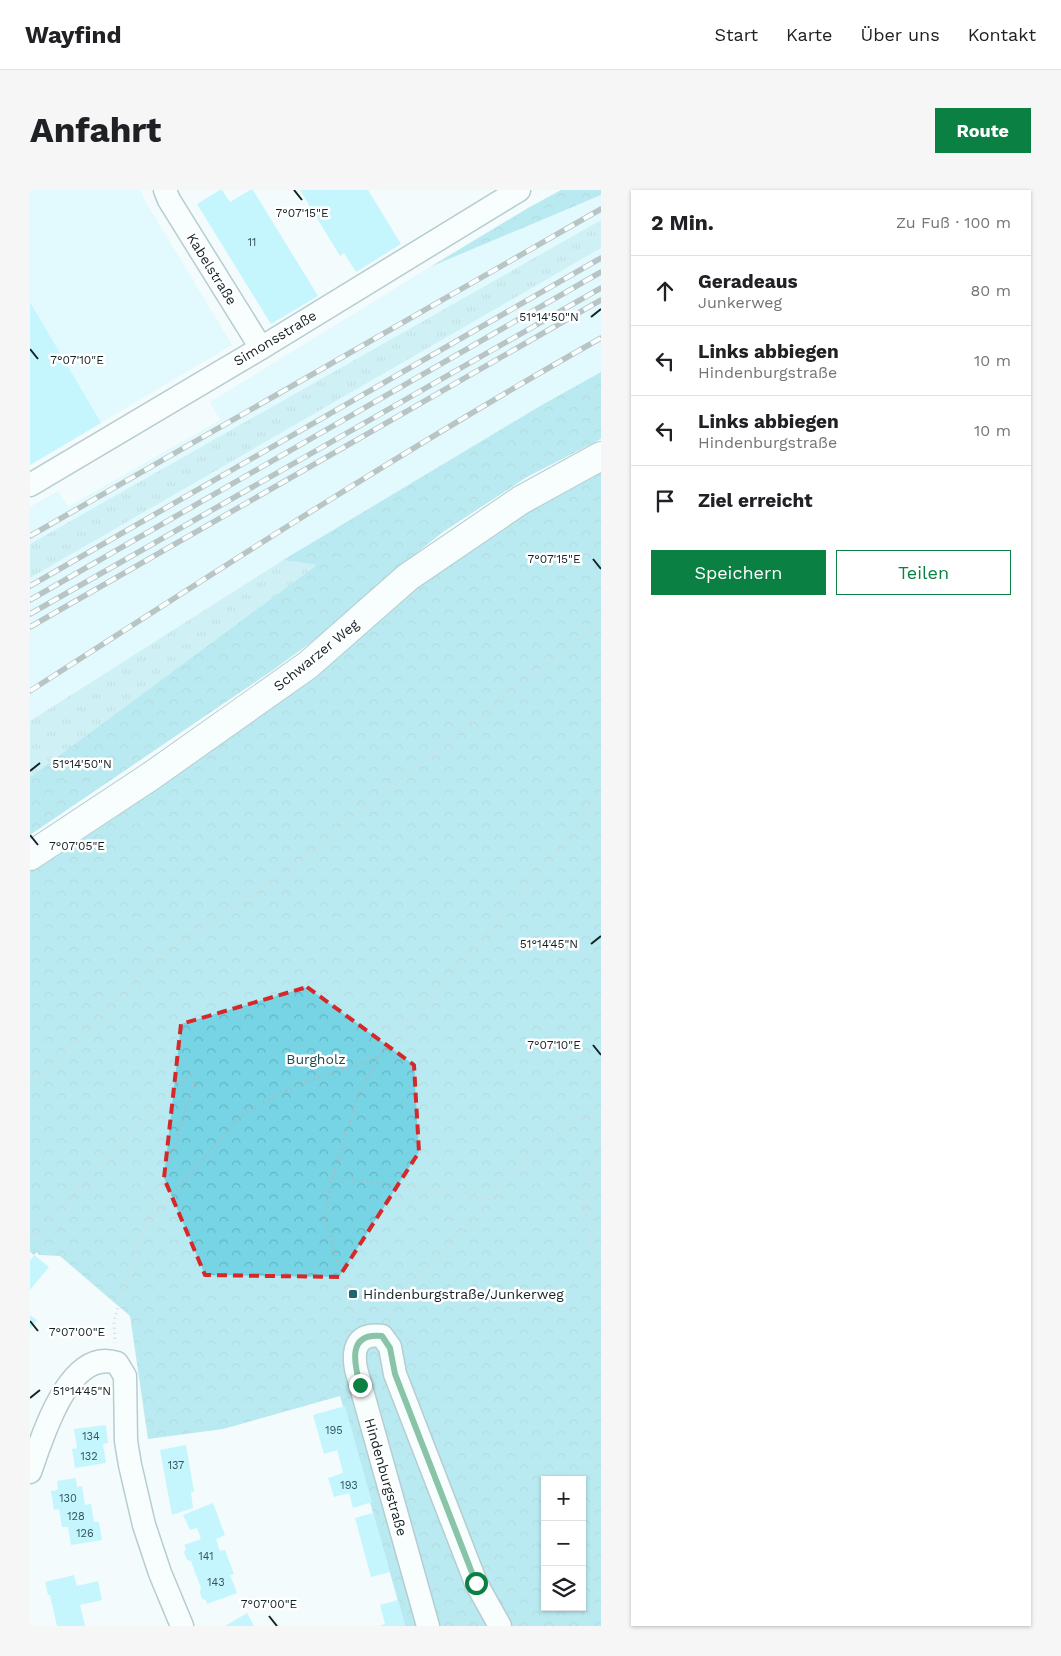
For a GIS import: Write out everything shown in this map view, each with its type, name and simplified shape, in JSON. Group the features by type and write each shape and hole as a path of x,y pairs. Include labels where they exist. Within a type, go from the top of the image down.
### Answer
{"street":[{"name":"Kabelstraße","path":"165,190 261,348"},
{"name":"Simonsstraße","path":"30,485 261,348 519,190"},
{"name":"Schwarzer Weg","path":"30,856 151,776 308,666 408,577 521,500 601,456"},
{"name":"Hindenburgstraße","path":"372,1337 357,1344 354,1358 356,1369 428,1626"},
{"path":"372,1337 390,1348 395,1374 476,1583 500,1626"},
{"path":"30,1472 44,1432 65,1390 78,1374 93,1363 102,1360 116,1363 125,1376 126,1441 144,1525 160,1573 182,1626"}],"path":[{"path":"30,1087 155,959 275,880 539,669 601,623"},
{"path":"372,1337 325,1220 332,1177 358,1096 380,1056 564,843 601,792"},
{"path":"144,1228 243,1113 299,1084 380,1056"},
{"path":"30,1240 161,1101 192,1074 195,1082 160,1192 144,1228 114,1320 116,1363"},
{"path":"372,1337 404,1288 453,1240 526,1159 574,1121 601,1114"},
{"path":"601,1147 595,1157 586,1188 585,1221 593,1256 601,1279"},
{"path":"332,1177 490,1198"}],"highlighted area":[{"path":"307,987 414,1065 419,1152 339,1277 205,1275 164,1178 181,1024"}],"shaded area":[{"path":"30,190 141,190 144,199 232,345 30,465"},
{"path":"601,195 601,220 30,544 30,507 58,491 68,507 220,420 210,402 430,267"},
{"path":"601,248 601,372 540,406 283,560 30,721 30,578"}],"green space":[{"path":"561,190 601,190 601,195 430,267 528,208"},
{"path":"601,220 601,248 30,578 30,544"},
{"path":"601,372 601,439 527,477 443,532 384,579 317,638 30,835 30,777 317,565 283,560 540,406"},
{"name":"Burgholz","path":"601,467 601,1626 405,1626 340,1396 223,1429 148,1439 130,1316 60,1256 39,1255 37,1252 34,1255 30,1252 30,867 440,565"},
{"path":"283,560 318,565 30,777 30,721"}],"building":[{"path":"222,190 230,202 253,190 318,296 271,324 197,204"},
{"path":"300,190 368,190 401,244 356,272 344,253 340,256"},
{"path":"30,302 101,423 30,465"},
{"path":"34,1255 49,1267 30,1290 30,1261"},
{"path":"30,1315 37,1320 30,1329"},
{"path":"345,1406 372,1502 353,1508 349,1493 334,1497 328,1478 343,1473 337,1450 324,1454 313,1415"},
{"path":"106,1425 108,1443 103,1444 106,1463 75,1468 72,1449 77,1448 74,1429"},
{"path":"186,1445 194,1492 191,1492 193,1508 172,1515 160,1450"},
{"path":"76,1478 77,1487 82,1486 85,1505 91,1504 94,1522 99,1522 102,1540 71,1545 68,1527 62,1527 59,1509 54,1510 51,1491 58,1490 57,1481"},
{"path":"213,1503 225,1535 216,1539 220,1551 225,1550 234,1574 230,1575 237,1593 207,1604 206,1600 202,1599 201,1588 191,1561 187,1560 184,1552 186,1548 184,1545 201,1539 197,1528 190,1530 183,1515"},
{"path":"373,1513 390,1572 371,1577 355,1518"},
{"path":"74,1575 77,1586 98,1581 102,1600 80,1605 85,1626 57,1626 45,1582"},
{"path":"398,1600 405,1626 379,1626 385,1624 380,1605"},
{"path":"247,1613 254,1626 225,1626"}],"railway":[{"path":"30,536 601,209"},
{"path":"30,586 601,258"},
{"path":"30,600 601,272"},
{"path":"30,614 601,288"},
{"path":"30,627 601,300"},
{"path":"30,691 384,466 601,338"}],"place":[{"name":"Hindenburgstraße/Junkerweg","path":"353,1294"}],"route":[{"path":"360,1385 354,1358 357,1344 372,1335 382,1336 390,1348 395,1374 476,1583"}]}
